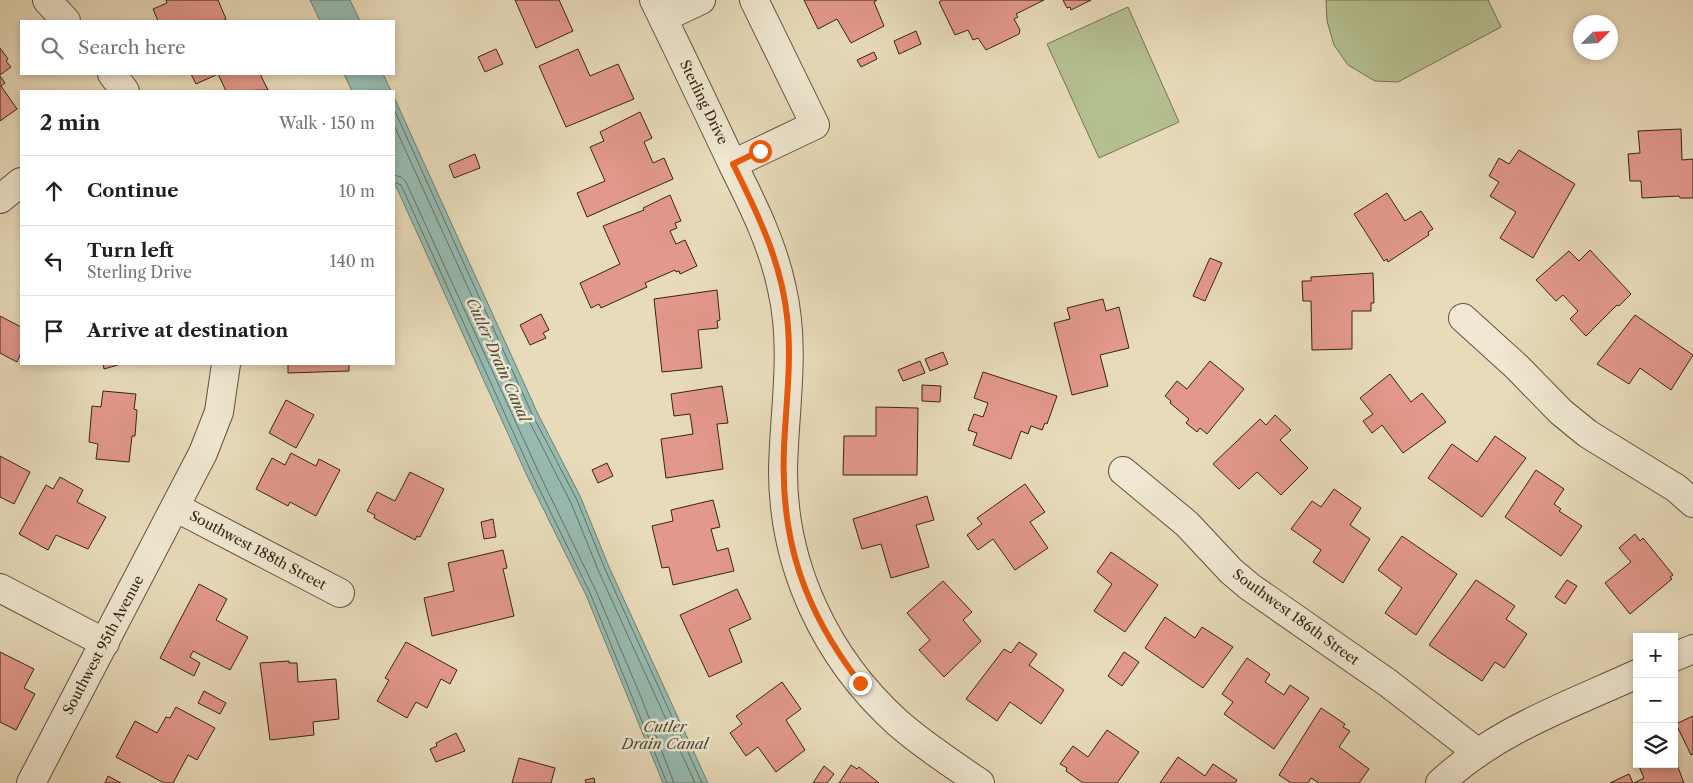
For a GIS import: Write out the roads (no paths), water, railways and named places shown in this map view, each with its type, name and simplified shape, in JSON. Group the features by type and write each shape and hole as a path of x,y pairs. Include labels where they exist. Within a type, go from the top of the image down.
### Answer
{"street":[{"path":"47,0 65,20"},
{"path":"659,9 701,0"},
{"path":"733,164 815,125 754,0"},
{"name":"Sterling Drive","path":"659,9 758,216 776,265 784,297 790,344 784,446 785,501 794,554 811,605 838,654 878,702 918,739 980,783"},
{"path":"113,75 124,90"},
{"path":"0,199 20,183"},
{"path":"1463,318 1517,367 1561,412 1588,434 1676,488 1693,503"},
{"name":"Southwest 95th Avenue","path":"31,783 203,453 216,420 226,365"},
{"name":"Southwest 186th Street","path":"1123,470 1186,524 1231,571 1250,587 1388,683 1477,752"},
{"name":"Southwest 188th Street","path":"175,507 340,593"},
{"path":"0,588 105,643"},
{"path":"1678,655 1693,649"},
{"path":"1440,783 1477,752 1517,728 1633,676"}],"water":[{"path":"310,0 350,0 360,20 320,20"},
{"path":"344,75 383,75 391,90 352,90"},
{"name":"Cutler Drain Canal","path":"395,99 537,412 581,498 609,567 708,783 663,783 586,595 528,478 395,184"}]}
